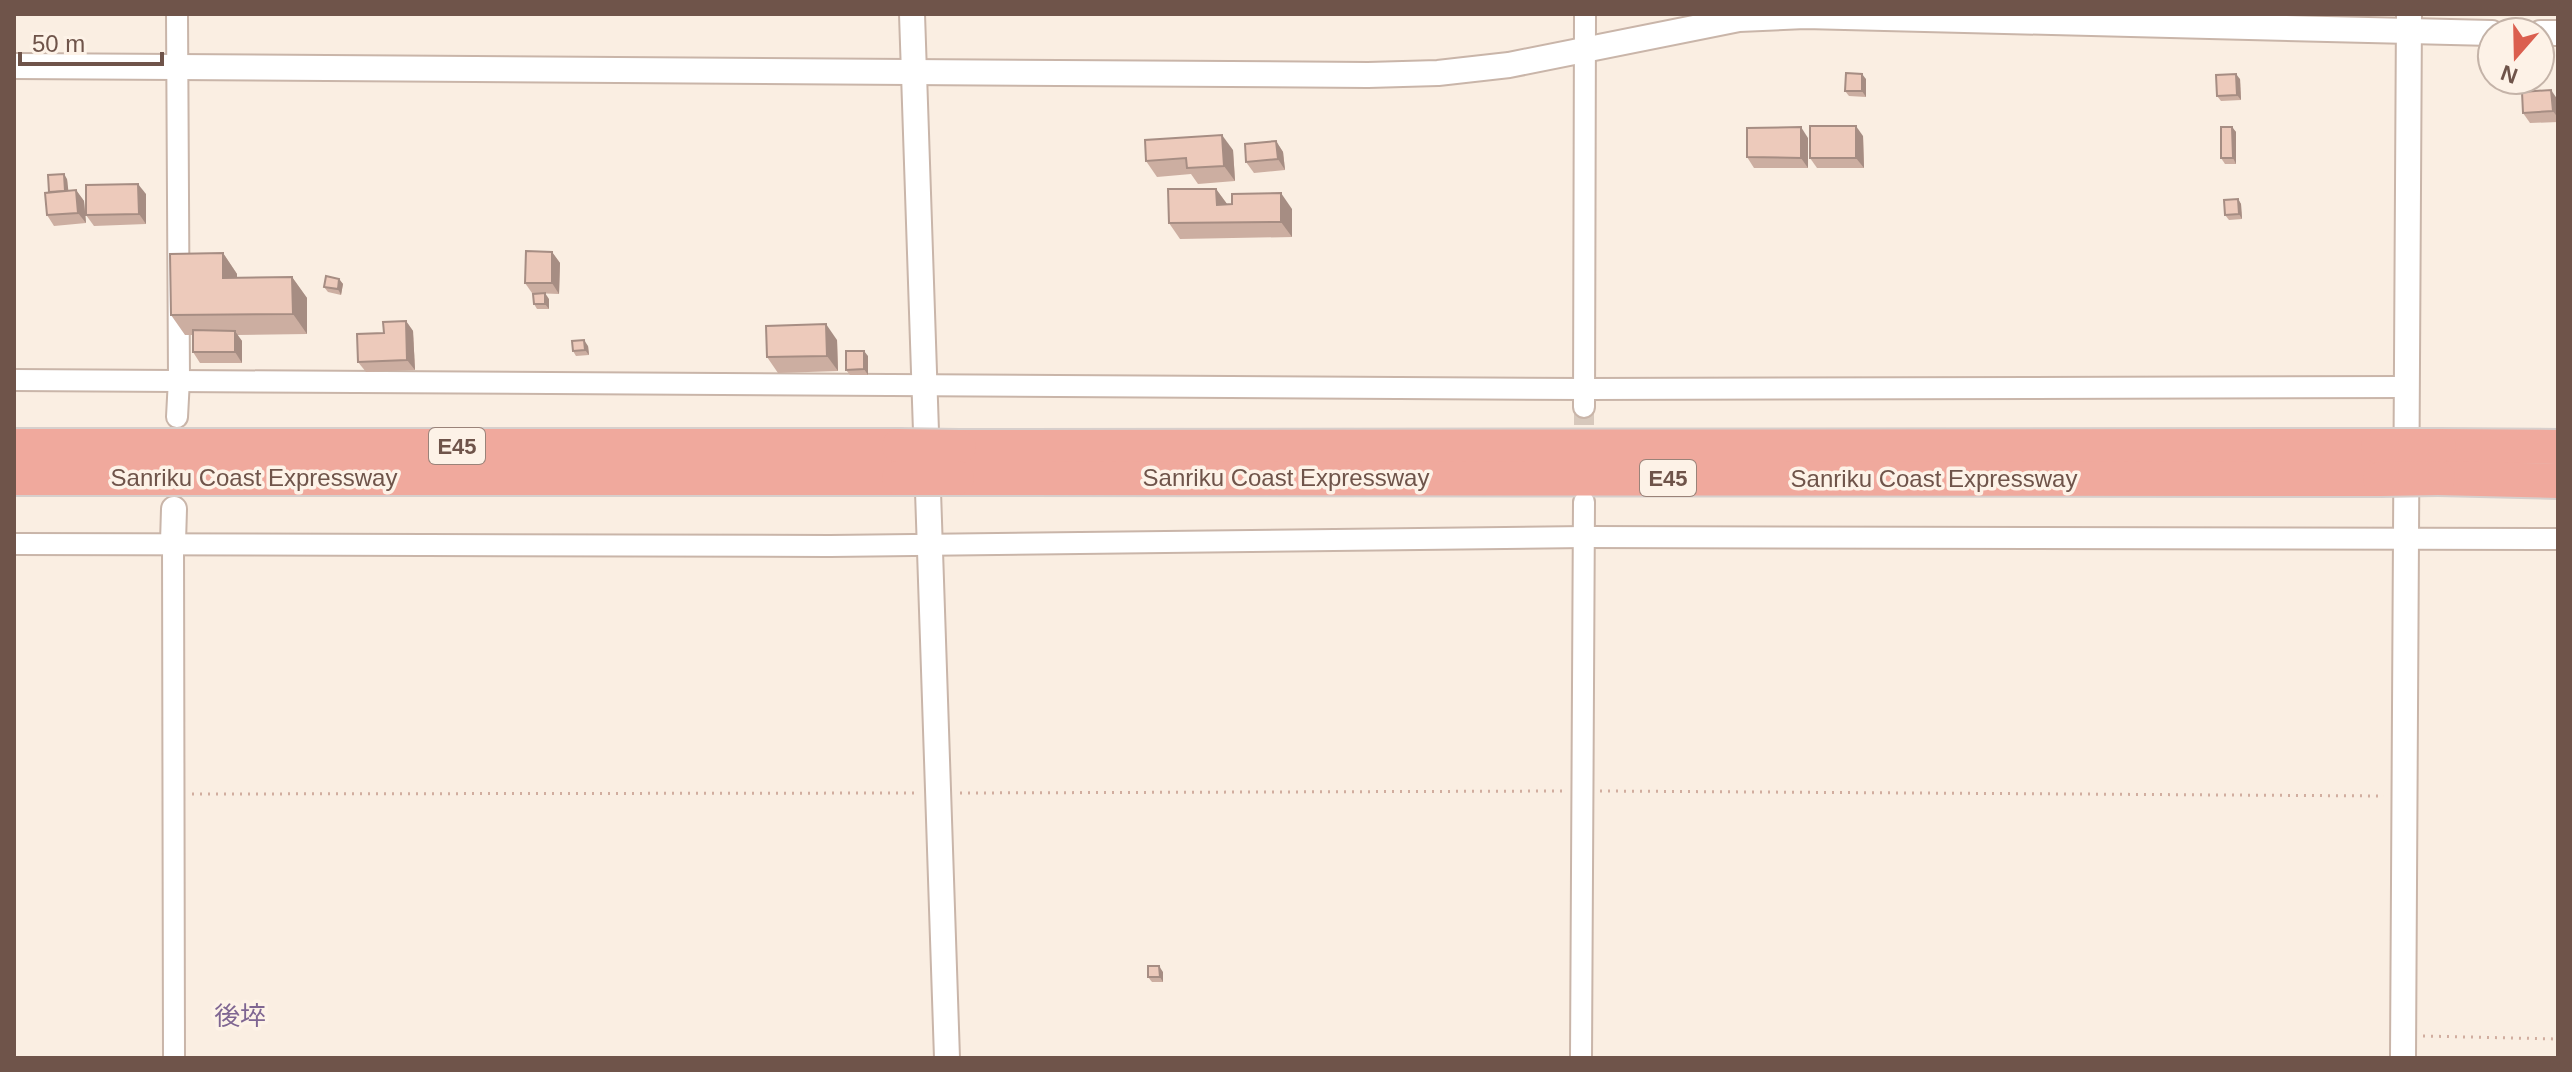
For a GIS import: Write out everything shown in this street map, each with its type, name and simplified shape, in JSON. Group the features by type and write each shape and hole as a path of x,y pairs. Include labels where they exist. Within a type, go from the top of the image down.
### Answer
{"highway":[{"name":"Sanriku Coast Expressway","path":"14,446 899,462 2438,462 2558,447"},
{"name":"Sanriku Coast Expressway","path":"14,478 899,462"},
{"name":"Sanriku Coast Expressway","path":"2438,462 2558,481"}],"street":[{"path":"177,14 177,417"},
{"path":"912,14 947,1058"},
{"path":"1585,14 1585,398"},
{"path":"14,66 1368,75 1438,73 1509,65 1739,19 1805,16 2409,23 2476,31"},
{"path":"2404,1047 2409,23"},
{"path":"14,380 926,385 1585,398 2407,387"},
{"path":"1581,1058 1584,502"},
{"path":"174,509 174,1058"},
{"path":"14,544 815,546 1585,537 2558,539"}],"path":[{"path":"174,794 1583,791 2404,796"},
{"path":"2404,1047 2558,1039"}],"building":[{"path":"1846,73 1862,74 1862,91 1845,91"},
{"path":"2236,74 2237,95 2217,96 2216,75"},
{"path":"2522,96 2552,96 2553,111 2523,113"},
{"path":"1810,126 1856,126 1856,158 1810,158"},
{"path":"1801,127 1801,158 1747,157 1747,128"},
{"path":"2221,127 2232,127 2233,158 2221,158"},
{"path":"1222,135 1224,166 1187,168 1186,158 1146,161 1145,140"},
{"path":"1276,141 1278,159 1246,162 1245,144"},
{"path":"64,174 65,191 49,192 48,175"},
{"path":"138,184 139,214 86,215 86,185"},
{"path":"1168,189 1216,189 1217,205 1232,204 1232,194 1281,193 1281,222 1169,223"},
{"path":"76,190 78,213 47,215 45,193"},
{"path":"2238,199 2239,214 2225,215 2224,200"},
{"path":"526,251 552,252 552,283 525,283"},
{"path":"223,253 223,278 292,277 293,314 171,315 170,254"},
{"path":"326,276 339,279 338,289 324,287"},
{"path":"545,293 545,304 534,304 533,294"},
{"path":"406,321 407,360 358,362 357,334 384,333 383,322"},
{"path":"826,324 827,356 767,357 766,326"},
{"path":"193,330 235,331 235,352 193,352"},
{"path":"584,340 585,350 573,351 572,341"},
{"path":"846,351 864,351 864,369 846,370"},
{"path":"1148,966 1159,966 1160,977 1148,977"}],"tunnel":[{"path":"1584,407 1584,455"}],"district":[{"name":"後埣","path":"240,1016"}]}
